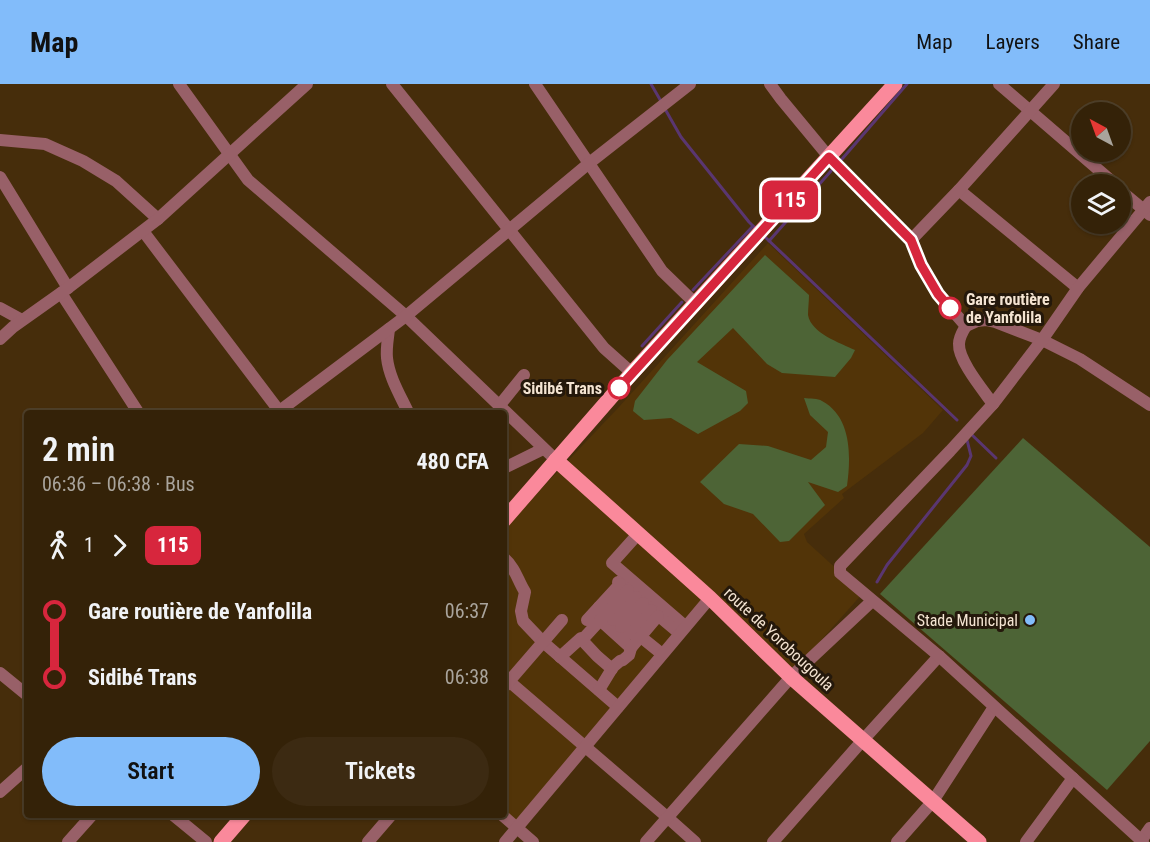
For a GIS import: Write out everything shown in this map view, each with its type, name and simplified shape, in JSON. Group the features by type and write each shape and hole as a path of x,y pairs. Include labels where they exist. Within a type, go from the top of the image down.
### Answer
{"main road":[{"path":"507,517 695,303 895,84"},
{"name":"route de Yorobougoula","path":"556,460 710,598 791,677 979,842"},
{"path":"221,842 242,818"}],"street":[{"path":"179,84 248,180 406,316 503,410"},
{"path":"0,339 22,320 158,219 307,84"},
{"path":"392,84 604,348 632,374"},
{"path":"535,84 662,271 695,303"},
{"path":"282,410 406,316 588,164 690,84"},
{"path":"770,84 829,157 911,240 921,265 938,294 966,326"},
{"path":"999,84 1103,174"},
{"path":"911,240 1054,84"},
{"path":"0,140 45,144 83,161 116,181 158,219"},
{"path":"0,177 64,290 137,410"},
{"path":"959,190 1078,288"},
{"path":"1131,197 1148,209 1078,288 993,404 840,566 840,573 939,656 1142,841 1150,828"},
{"path":"142,231 277,410"},
{"path":"0,308 22,320"},
{"path":"993,404 962,358 959,344 966,326 977,321 995,322 1080,358 1150,405"},
{"path":"389,329 386,347 387,360 391,375 407,410"},
{"path":"499,406 524,375"},
{"path":"507,414 556,460"},
{"path":"507,467 543,449"},
{"path":"638,534 612,563 638,596 682,630"},
{"path":"507,561 514,567 516,577 525,592 521,610 523,621 543,642 618,707"},
{"path":"560,657 580,638 582,640 638,596"},
{"path":"587,620 608,618 638,596"},
{"path":"608,618 629,634 638,596"},
{"path":"599,690 612,669 629,655 631,648 641,636 638,596"},
{"path":"505,842 710,598"},
{"path":"646,842 791,677 872,601"},
{"path":"608,618 631,648"},
{"path":"507,681 562,620"},
{"path":"641,636 662,654"},
{"path":"582,640 612,669"},
{"path":"773,842 939,656"},
{"path":"0,673 24,693"},
{"path":"507,683 585,746 695,842"},
{"path":"0,688 13,684"},
{"path":"897,842 933,801 994,707"},
{"path":"0,792 24,771"},
{"path":"1026,842 1073,778"},
{"path":"68,842 89,818"},
{"path":"177,818 206,842"},
{"path":"369,842 389,818"},
{"path":"505,818 532,842"}],"shaded area":[{"path":"768,243 943,410 923,433 842,494 844,498 804,534 807,542 863,593 791,674 710,593 516,823 507,815 507,525 618,408"}],"green space":[{"path":"765,255 809,295 808,315 814,327 827,337 855,350 851,358 835,377 782,373 767,364 733,328 697,362 746,391 748,403 740,411 698,434 671,418 644,420 633,411 635,401 667,360"},
{"path":"804,398 820,400 832,408 844,427 849,451 847,486 838,492 808,482 825,505 789,541 780,542 753,514 724,504 700,482 739,444 768,446 811,460 826,447 828,432 810,415"},
{"name":"Stade Municipal","path":"1023,438 1150,547 1150,741 1107,790 880,594"}],"waterway":[{"path":"651,84 662,103"},
{"path":"842,159 907,84"},
{"path":"665,109 681,137 757,230"},
{"path":"769,241 831,171"},
{"path":"693,290 753,226"},
{"path":"764,236 957,420"},
{"path":"642,346 682,302"},
{"path":"970,433 996,458"},
{"path":"877,582 887,565 967,465 971,456 967,440"}],"bus line":[{"name":"115","path":"619,388 829,157 911,240 921,265 938,294 950,308"}],"place":[{"name":"Gare routière de Yanfolila","path":"950,308"},
{"name":"Sidibé Trans","path":"619,388"},
{"name":"Stade Municipal","path":"1030,620"}]}
